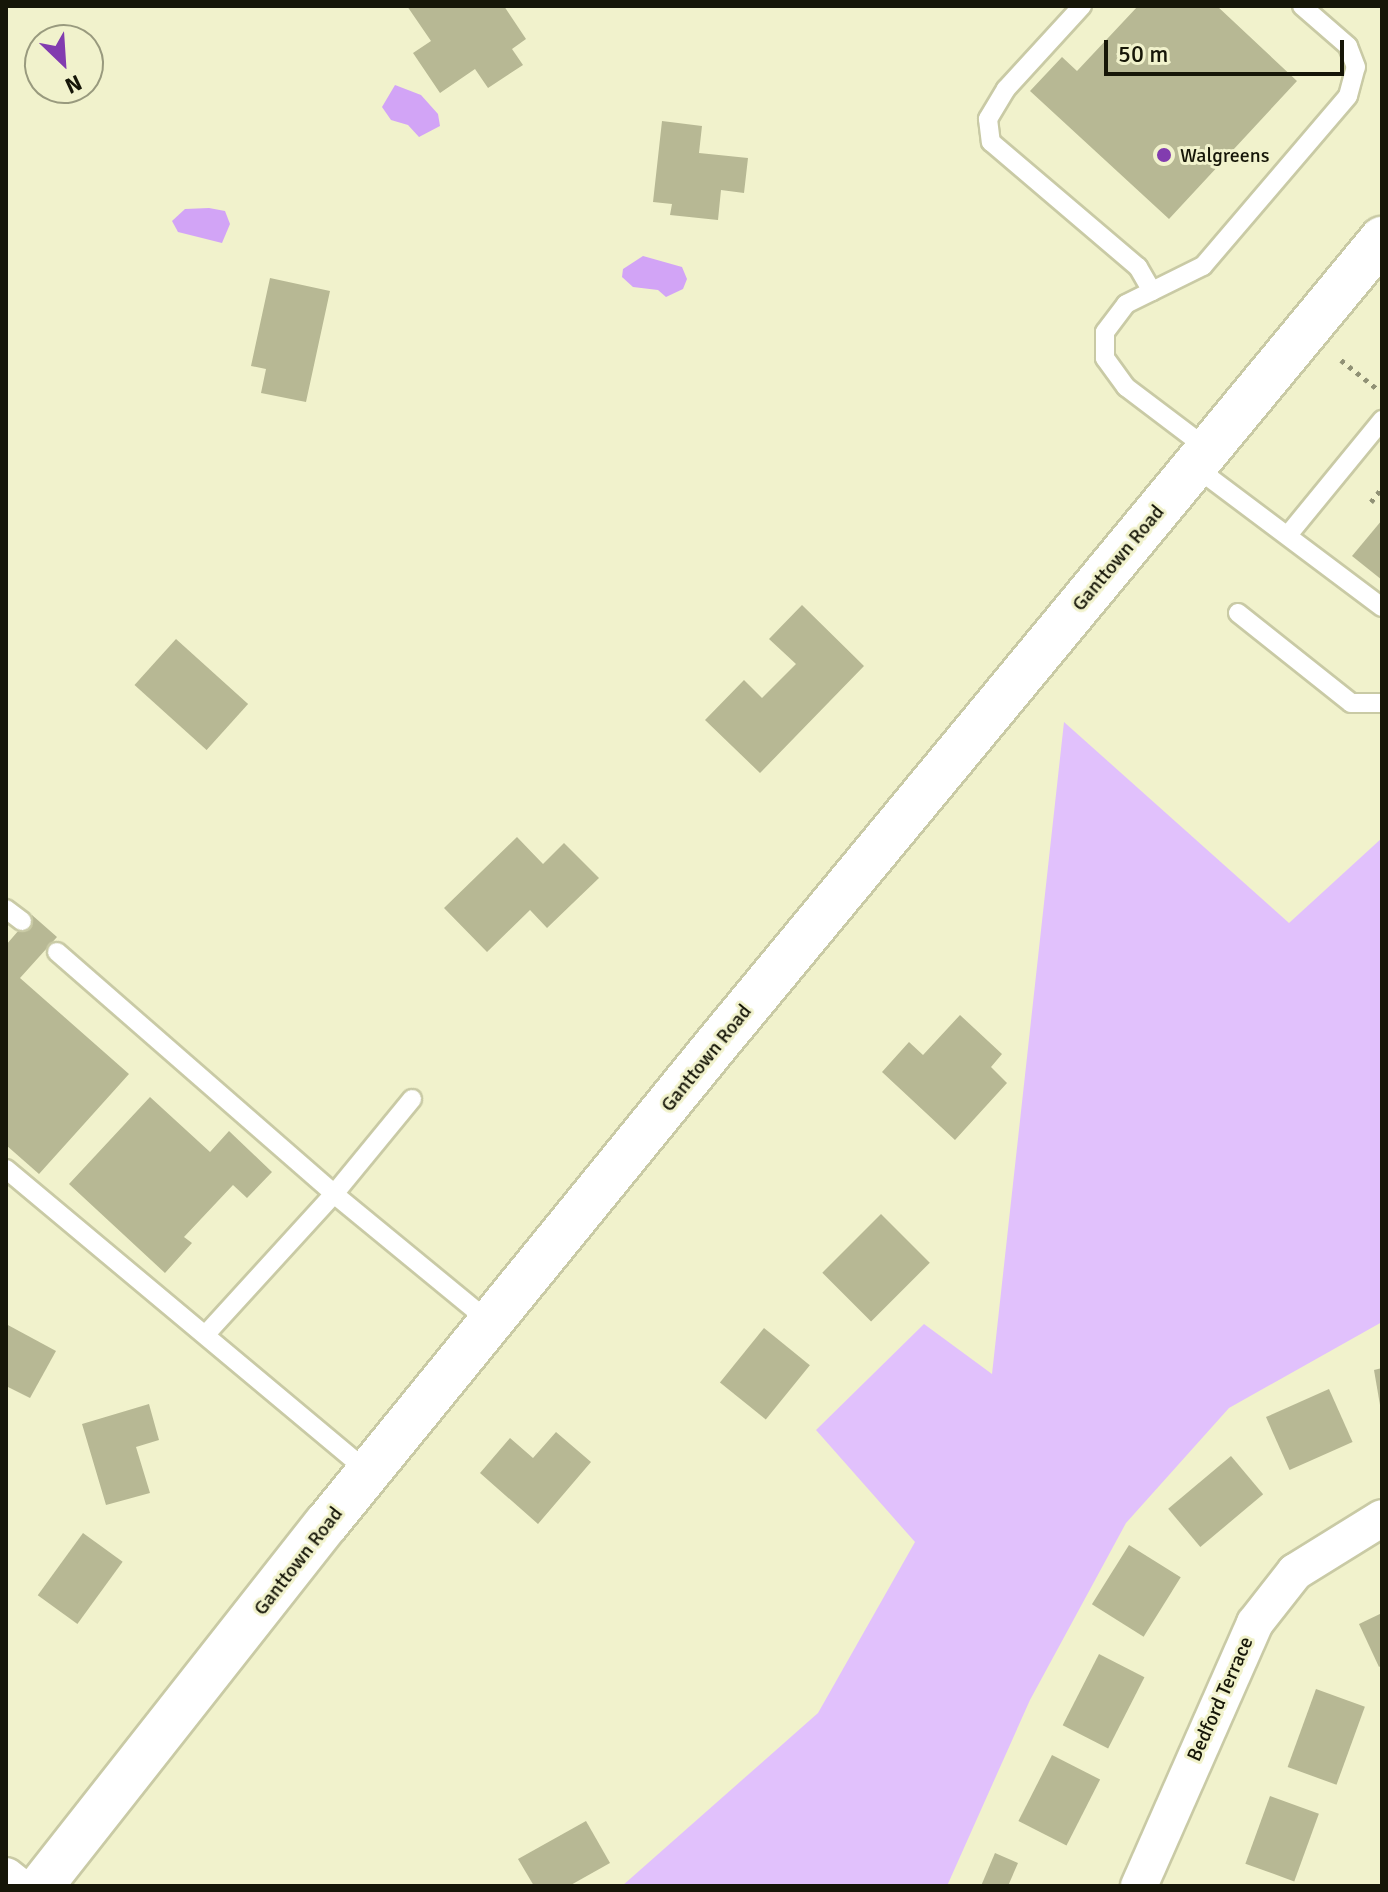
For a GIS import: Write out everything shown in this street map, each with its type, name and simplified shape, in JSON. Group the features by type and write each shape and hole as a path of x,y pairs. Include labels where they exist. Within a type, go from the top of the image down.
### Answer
{"street":[{"name":"Ganttown Road","path":"41,1886 369,1472 1201,458 1379,247"},
{"name":"Bedford Terrace","path":"1139,1886 1255,1623 1295,1572 1382,1518"},
{"path":"6,1876 19,1886"}],"lane":[{"path":"1082,6 1006,89 988,119 991,142 1115,245 1138,267 1152,291"},
{"path":"1302,6 1348,46 1356,67 1348,96 1203,266 1126,304 1105,332 1105,358 1126,387 1201,458 1288,535 1382,607"},
{"path":"1288,535 1382,420"},
{"path":"1238,613 1351,703 1382,703"},
{"path":"6,909 22,921"},
{"path":"57,952 334,1194 492,1324"},
{"path":"207,1333 334,1194 412,1099"},
{"path":"6,1169 207,1333 369,1472"}],"path":[{"path":"1341,360 1376,388"},
{"path":"1371,502 1382,488"}],"shaded area":[{"path":"395,85 421,95 438,114 440,126 419,137 408,125 391,120 382,107"},
{"path":"185,209 225,211 230,224 222,243 178,232 172,221"},
{"path":"643,256 682,267 687,279 683,289 666,297 658,290 633,287 622,277 623,269"},
{"path":"1064,722 1289,923 1382,838 1382,1322 1229,1408 1126,1523 1030,1700 947,1886 622,1886 818,1713 915,1542 816,1430 924,1324 992,1374"}],"building":[{"path":"407,6 504,6 526,39 512,49 523,65 488,88 475,69 440,93 413,53 431,41"},
{"name":"Walgreens","path":"1138,6 1217,6 1297,81 1169,219 1030,91 1062,57 1077,71"},
{"path":"662,121 702,126 699,153 748,158 744,193 721,190 718,220 670,215 672,204 653,202"},
{"path":"270,278 330,291 306,402 261,393 266,369 251,366"},
{"path":"1382,520 1382,580 1352,556"},
{"path":"802,605 864,666 760,773 705,720 744,680 762,698 796,664 769,639"},
{"path":"176,639 248,704 207,750 135,685"},
{"path":"517,837 543,864 564,843 599,878 547,928 530,910 487,952 444,908"},
{"path":"32,915 57,937 20,978 129,1074 39,1174 6,1145 6,945"},
{"path":"960,1015 1002,1054 991,1067 1007,1083 955,1140 882,1072 909,1042 923,1055"},
{"path":"150,1097 210,1152 229,1131 272,1172 247,1198 233,1185 184,1237 192,1243 165,1273 69,1184"},
{"path":"881,1214 930,1263 871,1321 822,1273"},
{"path":"6,1324 56,1351 30,1398 6,1386"},
{"path":"764,1328 810,1365 766,1420 720,1382"},
{"path":"1382,1368 1382,1405 1380,1405 1374,1370"},
{"path":"1329,1389 1353,1442 1290,1470 1266,1417"},
{"path":"149,1404 159,1440 136,1447 150,1493 106,1505 82,1424"},
{"path":"556,1432 591,1462 538,1524 480,1473 510,1438 533,1458"},
{"path":"1231,1456 1263,1494 1200,1547 1168,1509"},
{"path":"83,1533 123,1562 77,1624 38,1595"},
{"path":"1129,1545 1181,1577 1144,1637 1092,1604"},
{"path":"1382,1613 1382,1665 1379,1667 1359,1624"},
{"path":"1099,1654 1144,1677 1108,1748 1063,1725"},
{"path":"1316,1689 1365,1707 1336,1785 1288,1767"},
{"path":"1052,1755 1100,1780 1067,1845 1018,1821"},
{"path":"1270,1796 1319,1814 1294,1881 1245,1864"},
{"path":"586,1821 610,1863 569,1886 534,1886 518,1859"},
{"path":"995,1853 1018,1863 1008,1886 981,1886"}],"place":[{"name":"Walgreens","path":"1164,155"}]}
